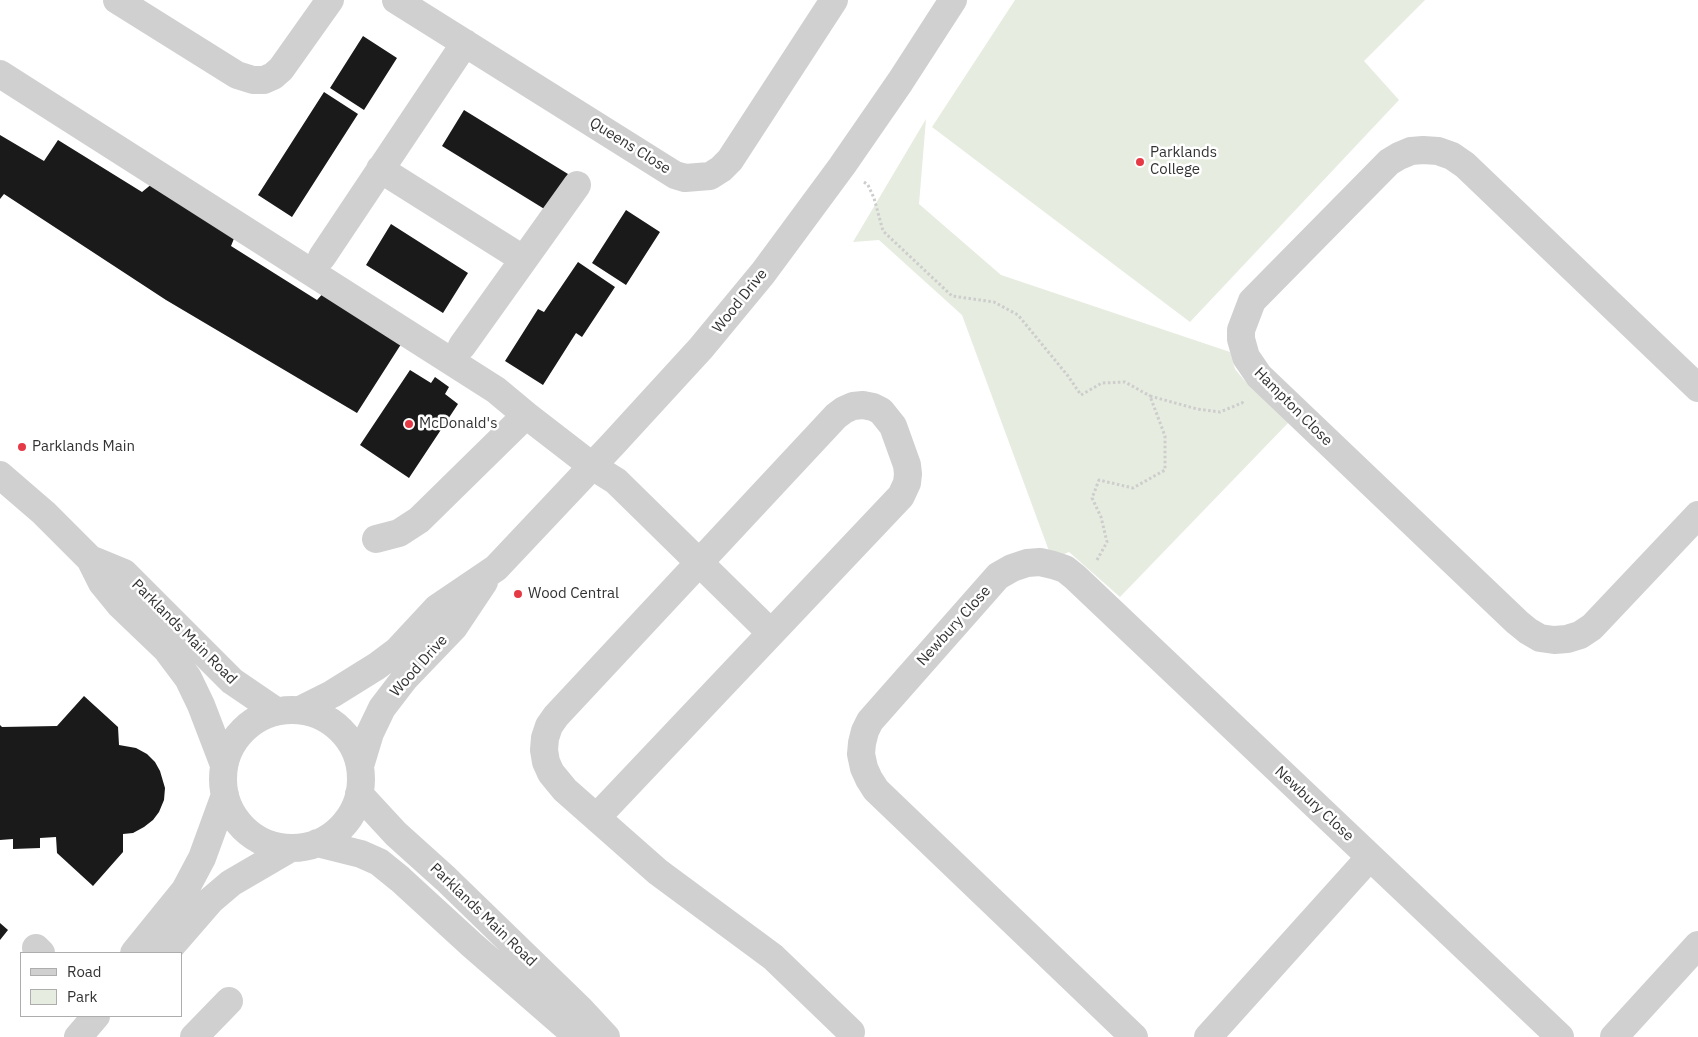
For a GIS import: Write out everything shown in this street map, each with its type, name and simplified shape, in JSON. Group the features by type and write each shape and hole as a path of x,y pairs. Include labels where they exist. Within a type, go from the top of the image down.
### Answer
{"street":[{"path":"117,0 237,75 253,80 264,80 273,76 281,69 330,0"},
{"name":"Queens Close","path":"396,0 675,174 685,178 710,176 730,160 834,0"},
{"name":"Wood Drive","path":"360,766 370,733 382,708 405,678 454,627 490,572 592,466 701,348 763,273 842,166 900,82 953,0"},
{"path":"322,257 465,43"},
{"path":"0,74 496,390 592,466 616,481 771,633"},
{"name":"Hampton Close","path":"1698,388 1465,165 1452,156 1438,151 1411,151 1389,162 1252,301 1241,330 1241,339 1246,357 1259,376 1517,622 1540,638 1568,639 1580,635 1592,627 1698,515"},
{"path":"380,169 523,259"},
{"path":"462,346 577,185"},
{"path":"597,817 905,490 908,474 907,465 893,426 881,411 863,405 853,406 844,410 556,716 549,726 544,750 546,762 557,782 658,872 772,957 851,1032"},
{"path":"376,539 399,533 419,520 526,415"},
{"name":"Parklands Main Road","path":"0,475 44,512 90,559 102,583 120,605 167,650 188,678 201,705 224,766"},
{"name":"Parklands Main Road","path":"90,559 124,573 232,681 288,710"},
{"name":"Newbury Close","path":"1134,1037 876,790 864,768 862,743 870,721 998,576 1012,568 1027,563 1040,562 1053,565 1075,577 1560,1037"},
{"name":"Wood Drive","path":"288,710 332,694 377,666 397,651 437,608 490,572"},
{"path":"288,710 314,713 327,719 339,728 356,752 361,776 359,794 353,810 344,824 332,835 304,847 276,846 262,841 249,833 234,816 225,795 223,785 224,766 234,741 242,730 252,722 264,715 288,710"},
{"name":"Parklands Main Road","path":"359,794 396,834 446,879 570,1027"},
{"path":"135,952 185,890 202,858 225,795"},
{"name":"Parklands Main Road","path":"317,843 361,854 379,862 472,945 570,1027 606,1037"},
{"path":"166,952 211,900 231,883 291,848"},
{"path":"1208,1037 1370,857"},
{"path":"1614,1037 1698,945"},
{"path":"194,1037 230,1001"},
{"path":"78,1037 95,1017"}],"path":[{"path":"858,177 868,185 874,198 883,231 952,296 994,302 1018,315 1068,376 1081,395 1102,384 1125,382 1150,396 1197,409 1220,412 1242,403 1259,376"},
{"path":"1075,577 1097,560 1107,542 1101,517 1092,498 1099,480 1133,488 1165,470 1165,436 1150,396"}],"green space":[{"name":"Parklands College","path":"1015,0 1425,0 1364,61 1399,100 1190,322 932,127"},
{"path":"926,119 919,204 1001,275 1230,352 1235,369 1244,380 1289,422 1120,597 1069,552 1052,559 962,315 879,240 853,242"}],"building":[{"path":"363,36 397,58 364,110 330,88"},
{"path":"324,92 358,114 292,217 258,195"},
{"path":"464,110 568,174 546,210 442,146"},
{"path":"0,135 44,161 58,140 142,192 153,183 235,236 231,246 317,300 326,290 405,338 357,413 166,300 4,194 0,199"},
{"path":"626,210 660,232 626,285 592,263"},
{"path":"391,224 468,273 443,313 366,265"},
{"path":"578,262 615,287 582,337 576,333 543,385 505,361 538,309 544,312"},
{"name":"McDonald's","path":"410,370 431,383 435,377 449,387 445,394 458,404 409,478 360,445"},
{"path":"84,696 118,727 119,745 136,748 147,754 155,762 165,788 164,800 159,812 144,827 133,833 123,834 123,852 93,886 57,853 56,837 40,838 40,848 13,849 13,839 0,840 0,725 2,727 57,726"},
{"path":"0,923 8,930 0,940"}],"place":[{"name":"Parklands College","path":"1140,162"},
{"name":"McDonald's","path":"409,424"},
{"name":"Parklands Main","path":"22,447"},
{"name":"Wood Central","path":"518,594"}]}
